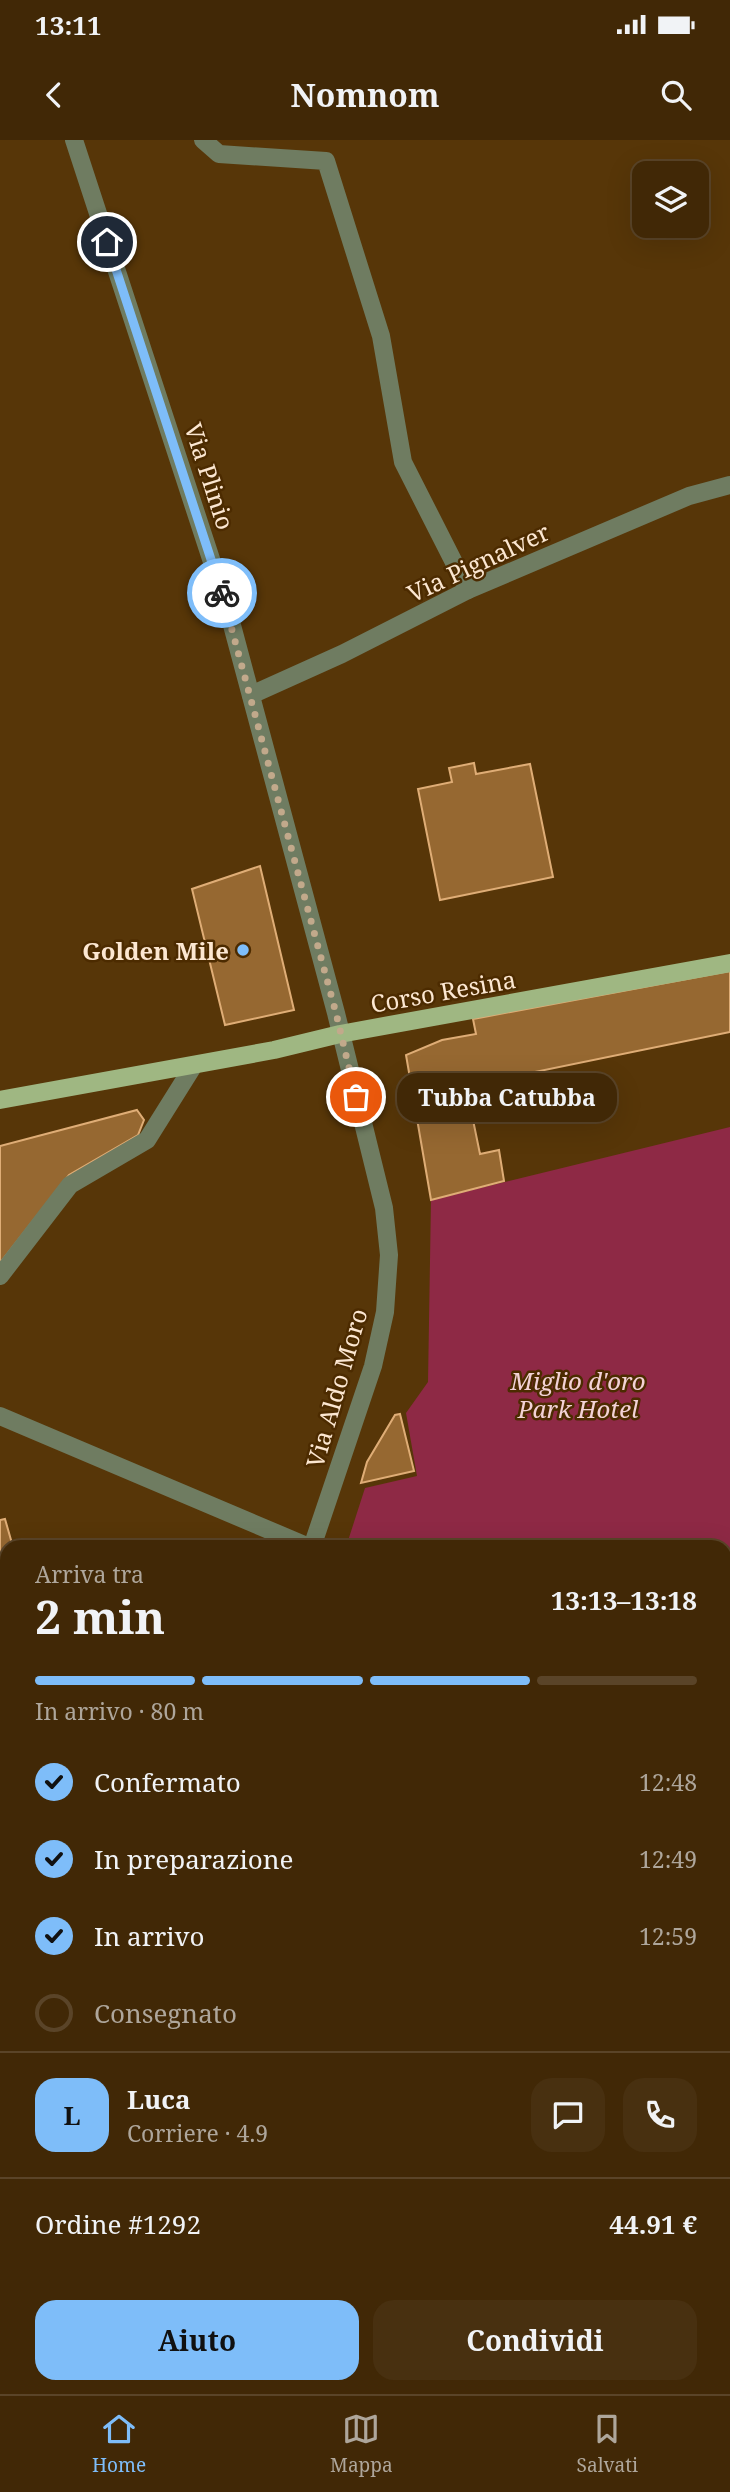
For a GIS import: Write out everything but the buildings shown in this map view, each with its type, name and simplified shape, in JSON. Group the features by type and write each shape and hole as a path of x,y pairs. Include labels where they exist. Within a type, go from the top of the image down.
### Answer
{"main road":[{"name":"Corso Resina","path":"0,1100 194,1065 340,1034 730,963"}],"street":[{"name":"Via Plinio","path":"74,140 229,614 340,1034"},
{"path":"203,140 219,154 326,161 381,336 403,462 468,590"},
{"name":"Via Pignalver","path":"251,695 342,654 468,590 689,496 730,485"},
{"name":"Via Aldo Moro","path":"312,1540 373,1366 385,1312 389,1255 384,1208 340,1034"},
{"path":"0,1276 70,1185 147,1140 194,1065"},
{"path":"0,1416 293,1540"}],"green space":[{"name":"Miglio d'oro Park Hotel","path":"730,1127 730,1540 348,1540 365,1488 417,1476 406,1413 428,1382 431,1200"}],"way so far":[{"path":"222,593 336,1013 356,1097"}],"place":[{"name":"Golden Mile","path":"243,950"},
{"name":"Tubba Catubba","path":"356,1097"}],"route":[{"path":"107,242 222,593"}]}
